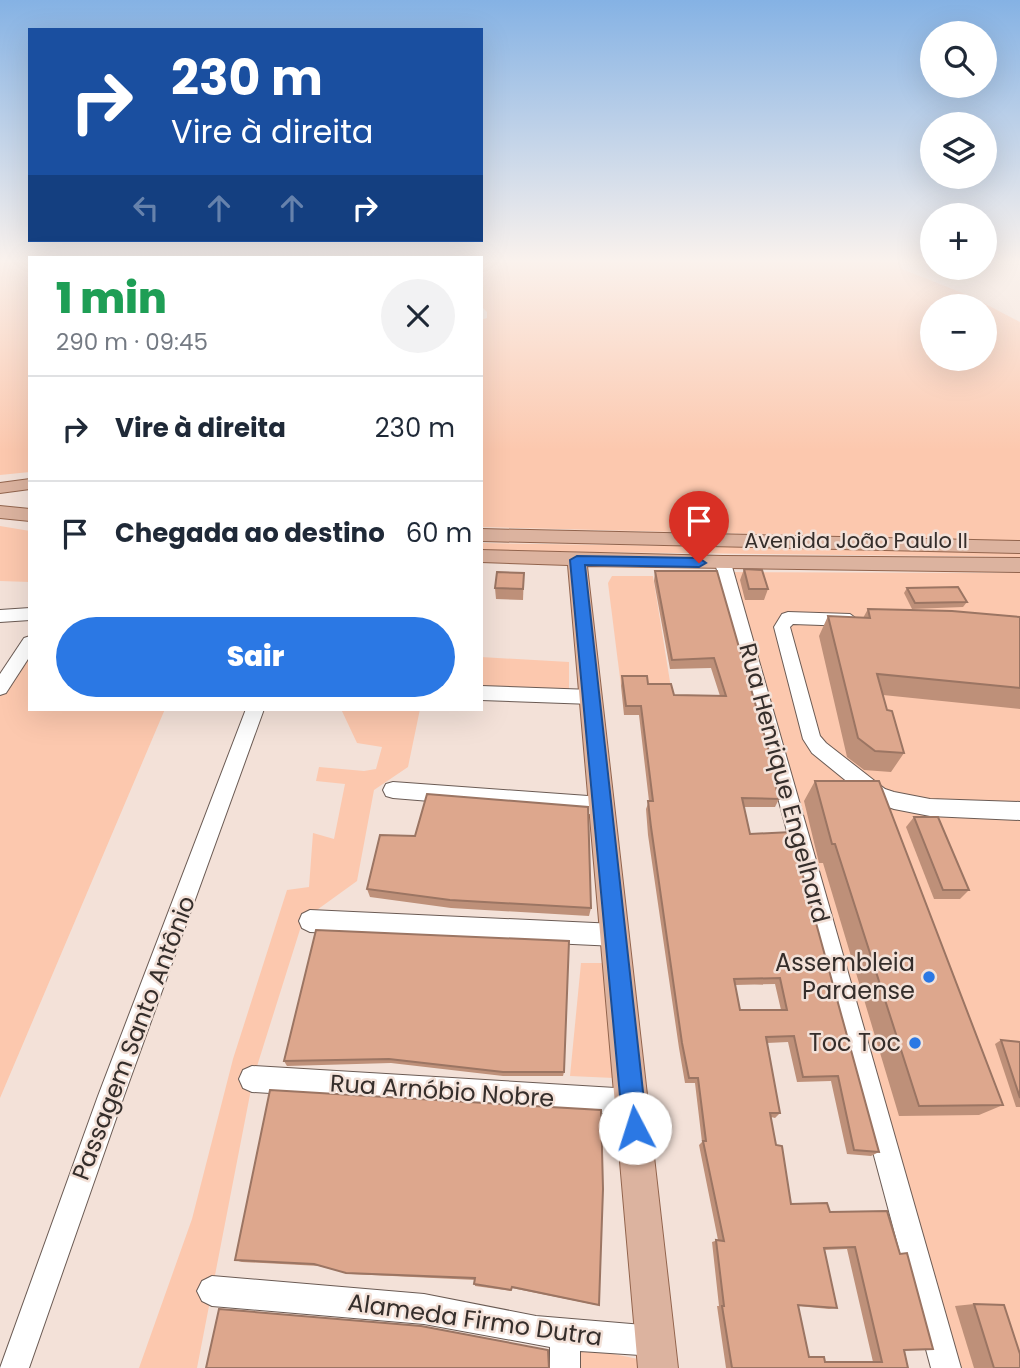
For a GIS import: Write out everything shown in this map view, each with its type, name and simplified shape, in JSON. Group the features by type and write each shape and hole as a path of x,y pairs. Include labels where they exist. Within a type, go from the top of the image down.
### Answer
{"main road":[{"path":"0,488 28,484"},
{"path":"0,512 28,515"},
{"name":"Avenida João Paulo II","path":"483,536 1020,547"},
{"name":"Avenida João Paulo II","path":"483,556 723,563 1020,565"},
{"path":"577,560 617,935 656,1355"}],"street":[{"name":"Rua Henrique Engelhard","path":"723,563 946,1368"},
{"path":"0,616 28,614"},
{"path":"867,621 788,618 782,627 812,739 819,748 888,799 925,805 1020,811"},
{"path":"0,688 28,645"},
{"path":"483,693 592,697"},
{"name":"Passagem Santo Antônio","path":"14,1368 111,1096 254,711"},
{"path":"393,790 602,806"},
{"path":"310,921 617,935"},
{"name":"Rua Arnóbio Nobre","path":"252,1079 632,1102"},
{"name":"Alameda Firmo Dutra","path":"212,1292 424,1309 537,1331 630,1341 656,1355"},
{"path":"565,1332 565,1368"}],"shaded area":[{"path":"0,323 28,323 28,472 0,475"},
{"path":"483,323 920,323 920,371 997,371 997,323 1020,323 1020,541 483,527"},
{"path":"0,526 28,531 28,582 0,581"},
{"path":"483,543 1020,551 1020,557 483,550"},
{"name":"Assembleia Paraense","path":"725,572 1020,573 1020,1368 948,1368"},
{"path":"612,576 653,576 671,688 621,686 608,583"},
{"path":"28,647 28,711 164,711 0,1098 0,690"},
{"path":"483,657 569,662 569,696 483,693"},
{"path":"342,711 420,711 408,767 374,790 357,881 303,920 253,1079 197,1368 139,1368 192,1219 233,1059 287,890 309,887 313,833 334,839 345,784 316,781 319,767 364,771 376,769 382,747 357,743"},
{"path":"581,963 606,963 614,1078 570,1076"},
{"path":"575,1346 638,1359 639,1368 575,1368"}],"building":[{"path":"744,569 762,570 768,589 749,589"},
{"path":"655,571 717,571 777,779 774,779 779,799 742,798 750,834 791,832 879,1152 854,1150 838,1076 803,1077 794,1036 766,1037 780,1113 770,1113 776,1145 782,1146 791,1204 827,1203 830,1212 887,1211 900,1254 907,1253 933,1349 904,1350 908,1368 732,1368 722,1306 716,1240 724,1241 703,1141 706,1141 698,1078 689,1078 682,1043 651,827 648,801 653,801 641,706 626,706 622,676 647,676 648,684 671,684 674,695 726,696 714,658 672,660","holes":["780,978 787,1010 740,1010 734,979","855,1247 882,1362 825,1362 824,1357 809,1357 798,1305 837,1308 824,1248"]},
{"path":"497,572 524,573 523,589 495,588"},
{"path":"958,587 967,602 915,603 907,588"},
{"path":"868,609 952,611 1020,617 1020,688 877,674 887,710 892,711 904,753 875,751 858,738 828,616 870,618"},
{"path":"815,781 879,781 1003,1105 919,1106 835,844 832,844"},
{"path":"427,794 588,807 591,908 450,900 367,889 380,835 415,836"},
{"path":"914,817 938,817 969,890 943,890"},
{"path":"316,930 569,941 564,1072 503,1072 389,1059 284,1061"},
{"path":"1001,1040 1020,1042 1020,1098"},
{"path":"270,1090 601,1110 603,1189 599,1305 512,1287 511,1290 474,1284 475,1278 346,1273 314,1264 235,1260"},
{"path":"974,1304 1004,1305 1020,1354 1020,1368 994,1368"},
{"path":"219,1309 421,1326 548,1350 549,1368 206,1368"}],"place":[{"name":"Assembleia Paraense","path":"929,977"},
{"name":"Toc Toc","path":"915,1043"}],"route":[{"path":"635,1128 577,560 699,563"}]}
